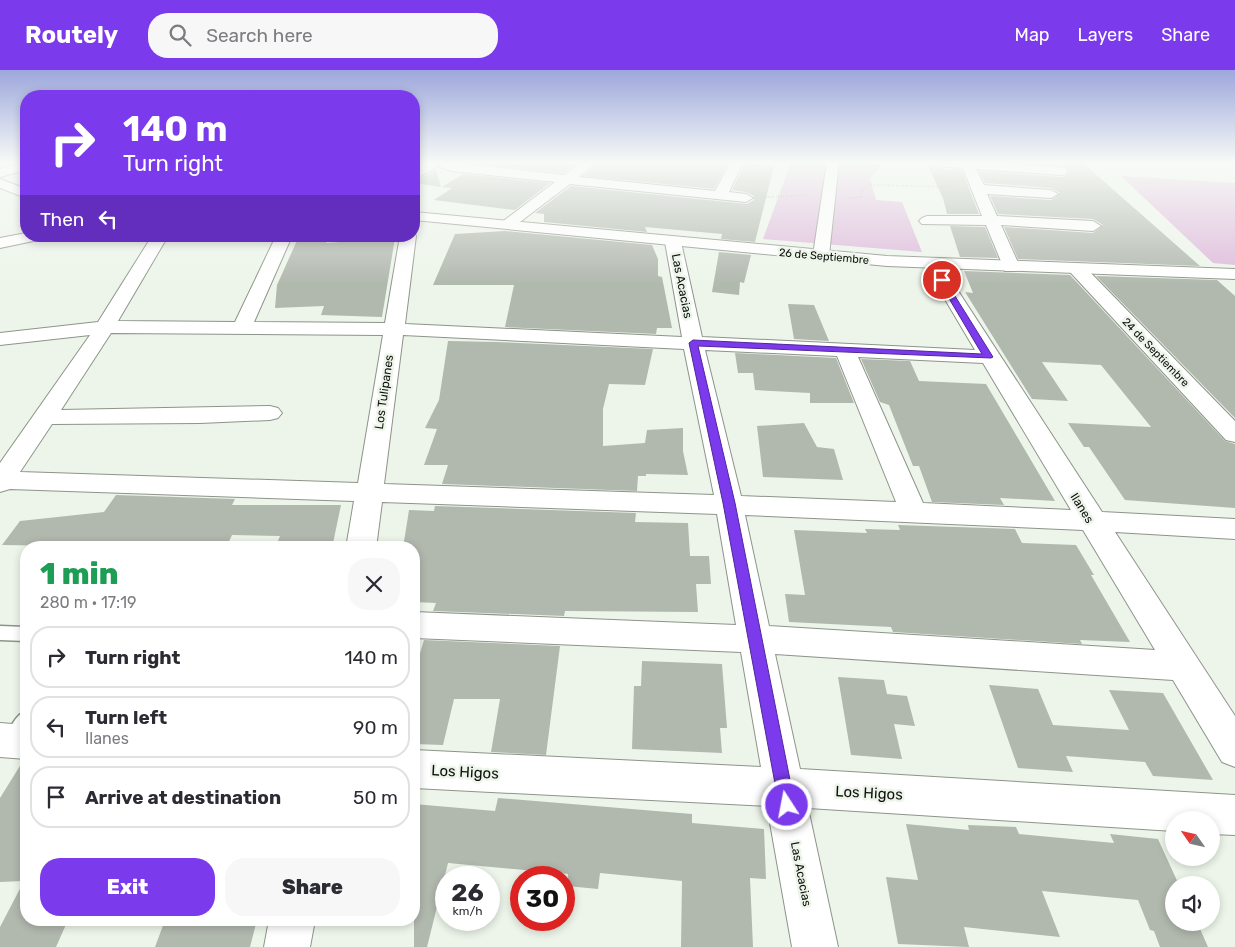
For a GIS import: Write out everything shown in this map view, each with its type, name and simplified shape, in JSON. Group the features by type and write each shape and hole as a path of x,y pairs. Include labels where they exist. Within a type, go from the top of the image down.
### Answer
{"street":[{"path":"507,225 536,203"},
{"path":"821,255 827,203"},
{"path":"983,203 1011,267"},
{"name":"26 de Septiembre","path":"420,217 673,242 932,264 1235,274"},
{"path":"927,221 991,220 1093,226"},
{"path":"0,242 20,239"},
{"path":"1,481 105,328 156,242"},
{"path":"242,327 281,242"},
{"name":"Los Tulipanes","path":"362,541 392,329 407,242"},
{"name":"Las Acacias","path":"673,242 693,343 729,503 815,947"},
{"name":"Ilanes","path":"932,264 988,357 1235,749"},
{"name":"24 de Septiembre","path":"1077,269 1235,435"},
{"path":"0,339 105,328 392,329 988,357"},
{"path":"845,350 913,511"},
{"path":"45,417 200,416 270,413"},
{"path":"1,481 370,494 729,503 1090,520 1235,529"},
{"path":"420,625 755,639 1183,666"},
{"name":"Los Higos","path":"420,769 783,787 1235,815"},
{"path":"287,947 291,926"}],"lane":[{"path":"0,633 20,634"}],"shaded area":[{"path":"776,203 902,203 922,252 763,239"},
{"path":"1149,203 1235,203 1235,265 1213,263"}],"building":[{"path":"458,203 524,203 515,210"},
{"path":"548,203 765,203 755,242 721,239 722,234 645,227 647,232 544,222 544,214 535,213"},
{"path":"944,203 975,203 979,214 947,214"},
{"path":"993,203 1128,203 1200,266 1018,259 1004,227 1093,233 1103,225 1093,219 998,214"},
{"path":"950,226 985,227 998,258 960,257"},
{"path":"505,231 652,245 658,259 658,276 662,277 672,328 657,328 656,334 505,327 514,285 433,285 455,234"},
{"path":"296,242 394,242 382,317 321,315 324,306 275,308 277,285"},
{"path":"719,252 751,255 744,283 740,282 739,295 712,292"},
{"path":"964,271 1070,275 1225,441 1235,444 1235,508 1125,500 1089,447 1084,447 1068,423 1151,427 1101,365 1042,362 1068,401 1032,399 965,292 973,293"},
{"path":"1096,276 1217,280 1235,296 1235,418"},
{"path":"788,304 814,305 829,341 794,339"},
{"path":"448,341 653,349 645,385 609,384 603,409 603,446 645,443 647,430 683,428 683,451 688,475 646,474 646,476 638,476 637,491 442,484 448,465 424,465 437,429 425,428 439,400"},
{"path":"735,353 836,358 854,403 810,403 810,393 755,390 753,373 738,373"},
{"path":"861,359 910,361 919,381 986,384 1055,501 1000,498 1004,505 932,502 919,466 913,466 889,405 880,402"},
{"path":"804,423 817,447 834,449 843,480 763,477 757,426"},
{"path":"116,495 235,499 232,505 341,505 333,541 278,541 280,536 232,535 229,541 20,541 20,545 2,545 20,521 104,512"},
{"path":"435,506 636,513 635,522 688,523 690,556 709,556 711,584 696,584 698,612 565,611 564,616 433,611 436,603 420,602 420,541 404,541 409,510 434,511"},
{"path":"898,525 1015,529 1022,543 1076,545 1130,642 1080,640 1082,644 893,632 891,627 789,622 785,594 805,595 794,530 867,533 865,529 900,530"},
{"path":"424,640 560,646 546,755 491,752 500,699 454,699 443,745 420,744 420,653"},
{"path":"642,661 722,664 727,728 720,728 722,753 632,749 634,686 641,686"},
{"path":"838,677 884,680 887,694 907,696 915,726 894,724 902,759 851,755"},
{"path":"989,685 1038,689 1053,725 1129,730 1109,690 1163,693 1213,780 1153,776 1145,762 1066,756 1073,772 1018,768"},
{"path":"20,766 20,881 0,882 0,798"},
{"path":"498,798 692,814 692,823 764,829 766,879 750,878 753,947 681,947 682,881 600,873 598,889 575,887 575,866 510,866 510,869 500,868 500,866 448,863 447,866 435,866 435,915 427,947 414,947 414,926 420,926 420,805 495,811"},
{"path":"906,824 969,830 968,825 1016,827 1019,834 1114,843 1110,834 1158,839 1165,854 1165,866 1170,866 1175,876 1165,876 1165,931 1201,931 1208,947 1160,947 1154,931 1150,930 1138,900 1042,891 1060,937 964,927 969,947 898,944 886,877 918,880"},
{"path":"20,889 20,926 65,926 56,947 0,947 0,927"},
{"path":"163,926 255,926 250,947 155,947"}],"route":[{"path":"787,805 729,503 693,343 988,357 942,280"}]}
